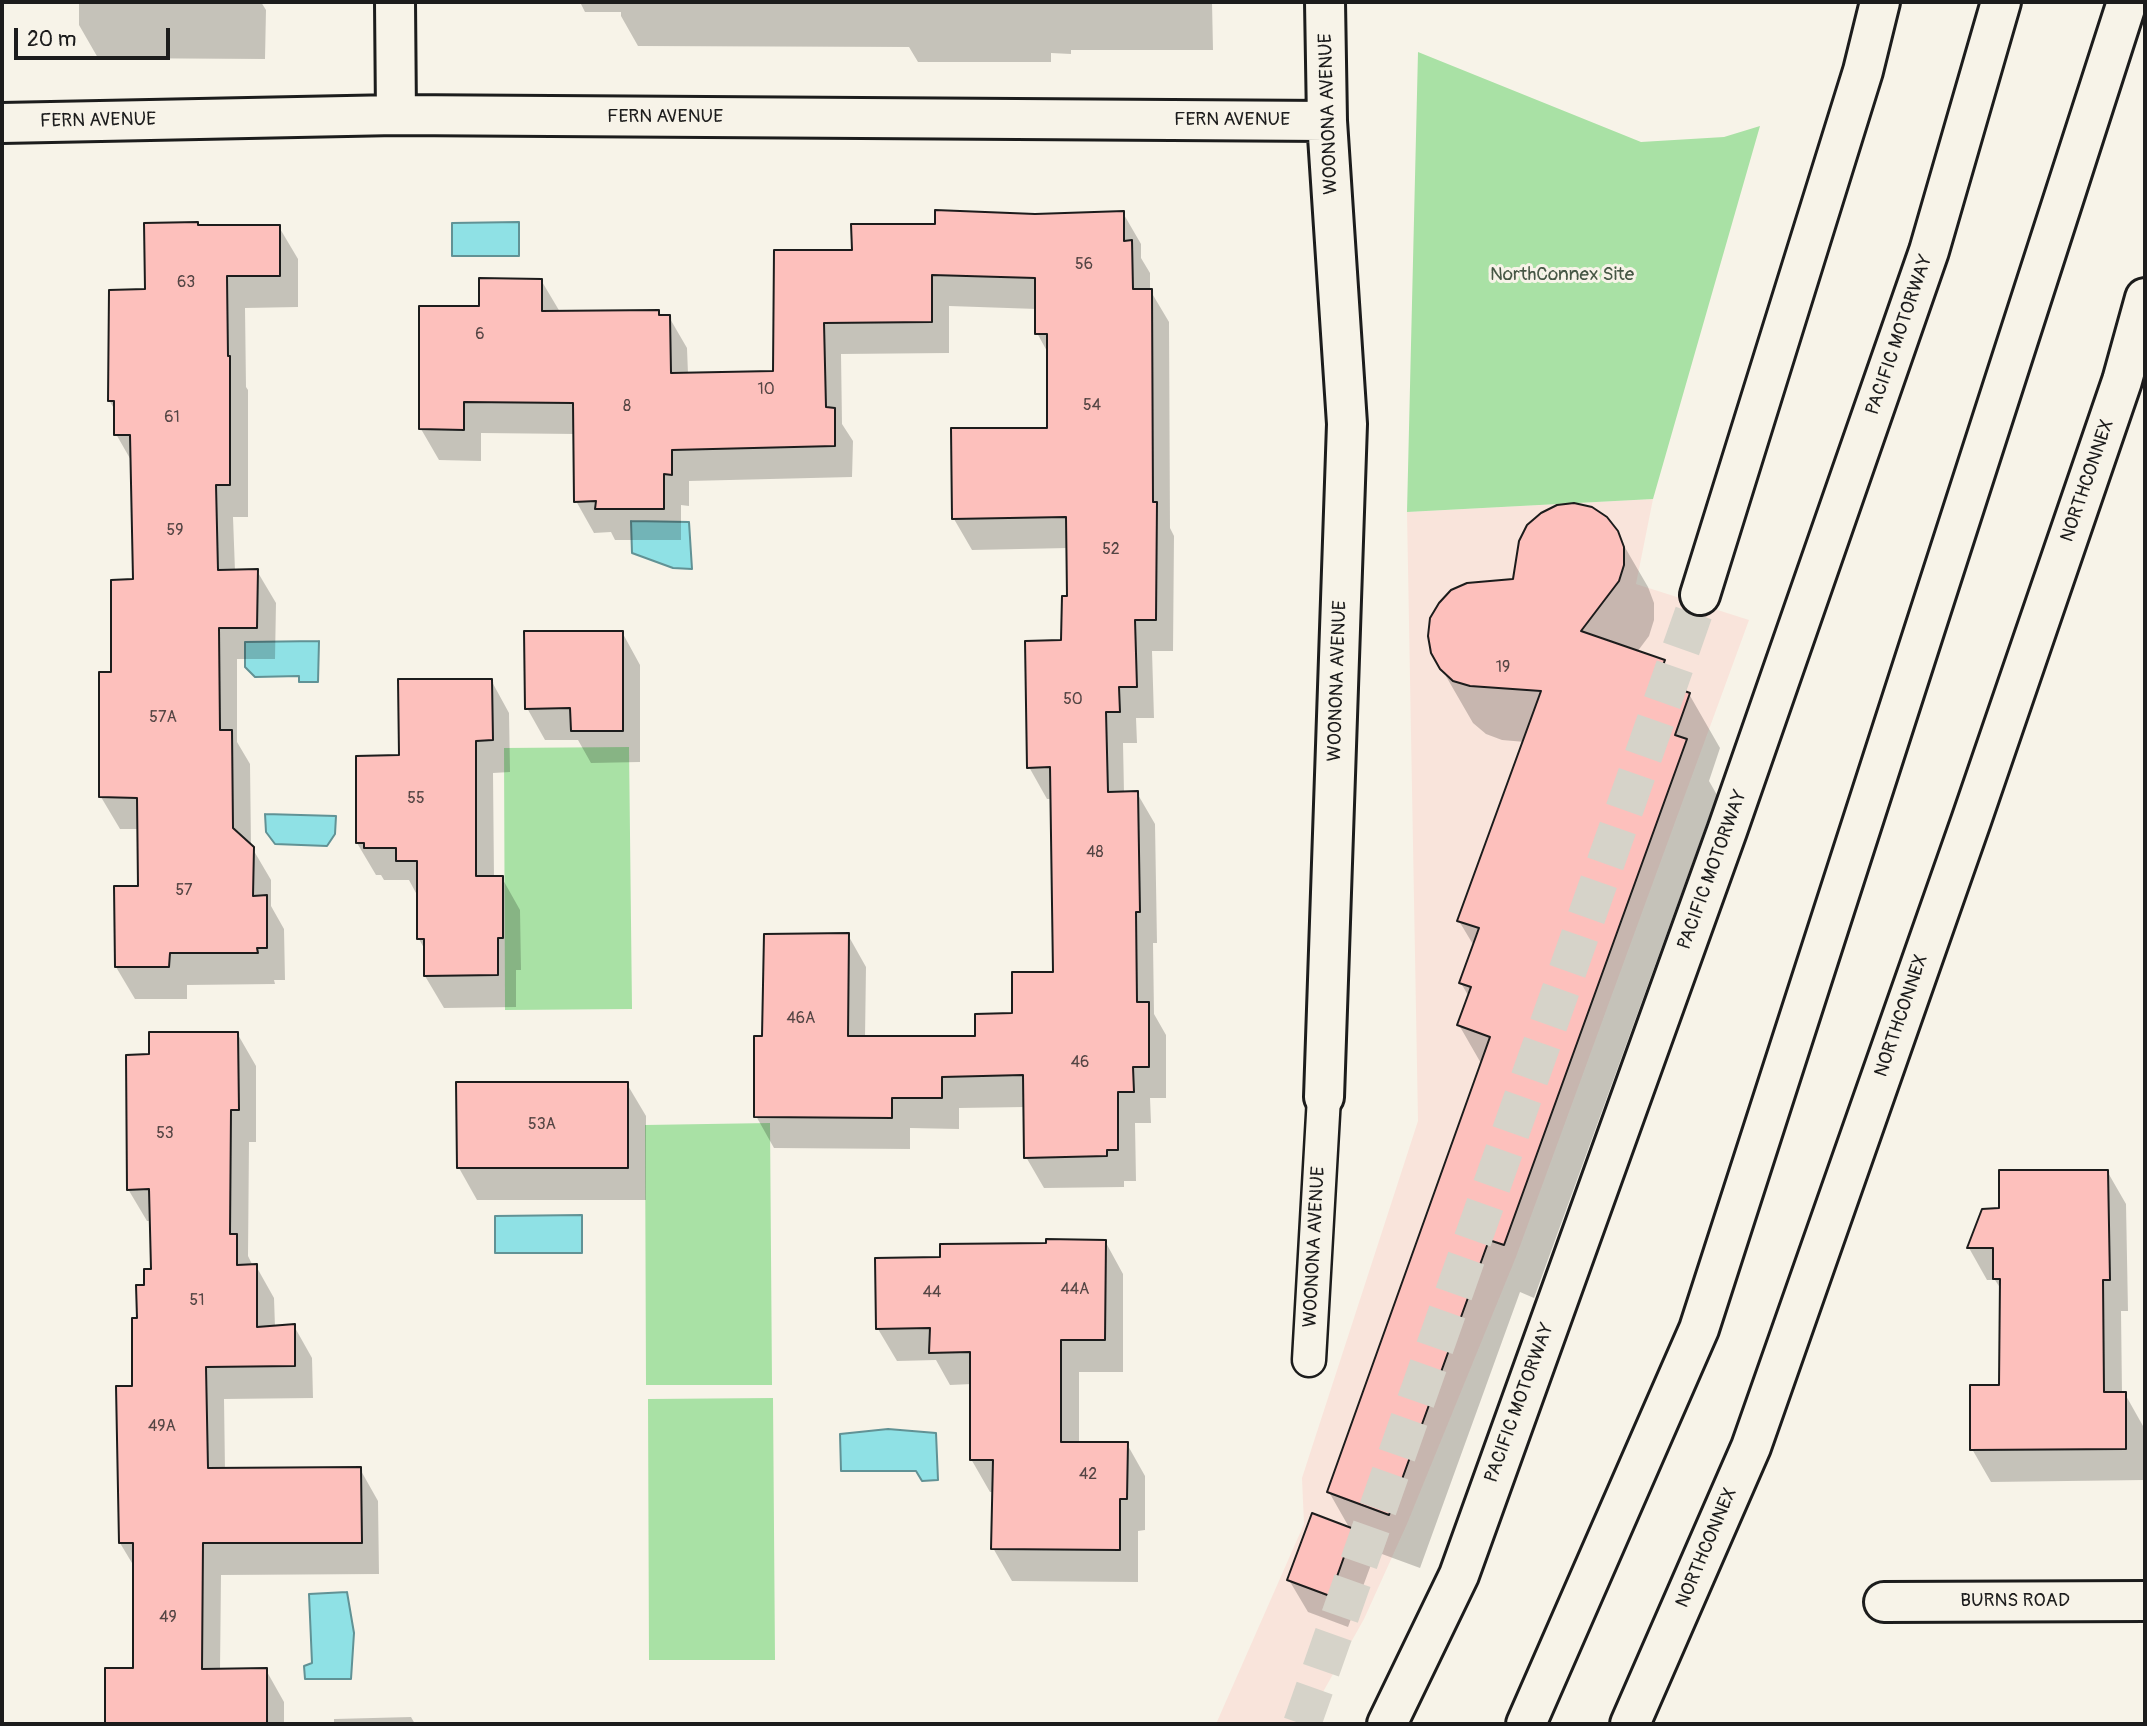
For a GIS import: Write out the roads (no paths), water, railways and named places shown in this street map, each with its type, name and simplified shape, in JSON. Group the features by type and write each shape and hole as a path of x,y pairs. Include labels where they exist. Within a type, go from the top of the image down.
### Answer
{"main road":[{"path":"395,2 396,115"},
{"name":"WOONONA AVENUE","path":"1324,1097 1347,424 1327,121 1325,2"},
{"path":"1700,595 1863,71 1880,2"},
{"name":"PACIFIC MOTORWAY","path":"1387,1724 1459,1575 1727,831 1929,251 2001,2"},
{"path":"1526,1724 1699,1329 2127,2"},
{"name":"FERN AVENUE","path":"2,124 396,115 1327,121"},
{"name":"NORTHCONNEX","path":"1630,1724 1751,1447 2091,472 2122,381 2145,298"},
{"name":"BURNS ROAD","path":"1884,1602 2145,1601"}],"lane":[{"name":"WOONONA AVENUE","path":"1309,1360 1324,1097"}],"water":[{"path":"519,222 519,256 452,256 452,223"},
{"path":"631,521 689,522 692,569 673,568 632,553"},
{"path":"319,641 318,682 299,682 299,676 255,677 245,667 245,642"},
{"path":"265,814 336,816 335,834 327,846 275,844 266,832"},
{"path":"582,1215 582,1253 495,1253 495,1216"},
{"path":"888,1429 936,1433 938,1480 922,1481 916,1471 841,1471 840,1434"},
{"path":"347,1592 354,1633 351,1679 305,1679 304,1666 312,1663 309,1594"}],"tunnel":[{"path":"1302,1724 1700,595"}],"park label":[{"name":"NorthConnex Site","path":"1562,275"}]}
